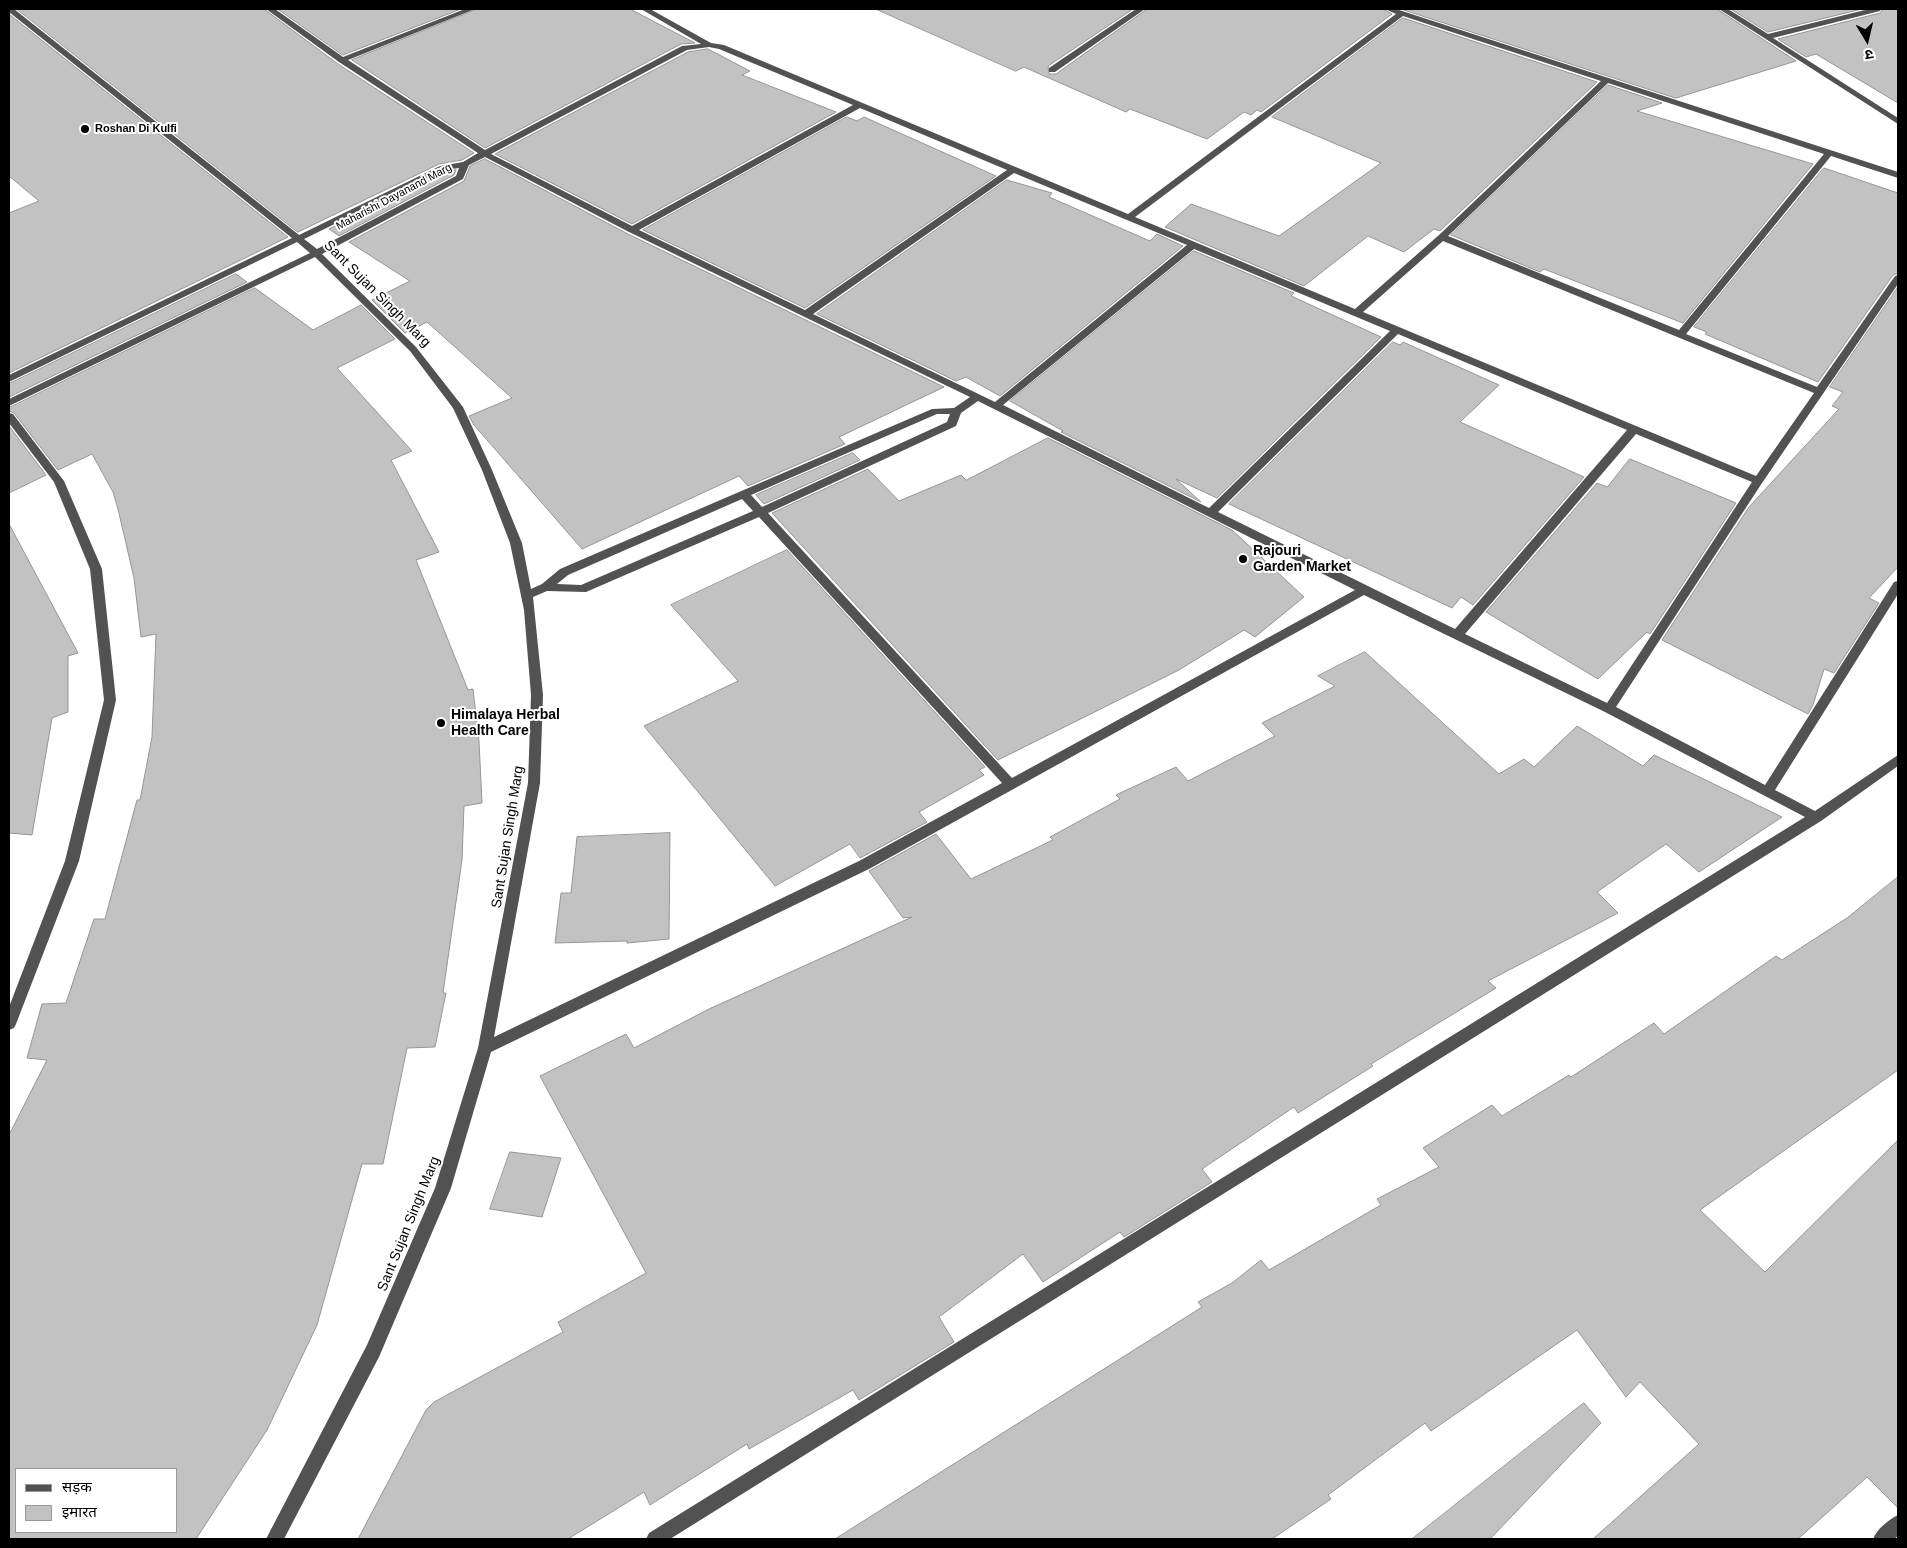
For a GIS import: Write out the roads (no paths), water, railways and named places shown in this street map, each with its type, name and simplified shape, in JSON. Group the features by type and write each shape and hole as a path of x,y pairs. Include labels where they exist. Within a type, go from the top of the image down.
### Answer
{"street":[{"name":"Sant Sujan Singh Marg","path":"10,9 316,253 413,349 458,407 487,470 516,543 527,595 536,696 534,783 486,1048 443,1188 373,1352 275,1539"},
{"path":"270,9 342,60 485,154 632,230 978,397 1364,590 1609,709 1816,817"},
{"path":"342,60 471,9"},
{"path":"645,9 710,45"},
{"path":"1052,70 1141,9"},
{"path":"1390,9 1898,175"},
{"path":"1723,9 1898,122"},
{"path":"1767,37 1877,9"},
{"path":"1128,218 1402,13"},
{"path":"465,164 685,48 710,45 721,47 1758,481"},
{"path":"1356,313 1442,237 1607,80"},
{"path":"632,230 860,105"},
{"path":"1680,335 1830,152"},
{"name":"Maharishi Dayanand Marg","path":"9,379 442,168 465,164"},
{"name":"Maharishi Dayanand Marg","path":"9,403 316,253 460,177 465,164"},
{"path":"806,314 1013,170"},
{"path":"1442,237 1820,392"},
{"path":"996,406 1194,245"},
{"path":"1609,709 1758,481 1898,278"},
{"path":"1211,514 1396,330"},
{"path":"527,595 546,587 564,572 936,411 956,411 978,397"},
{"path":"546,587 582,589 760,512 952,424 956,411"},
{"path":"9,416 58,481 96,569 110,700 72,862 9,1024"},
{"path":"1457,635 1634,429"},
{"path":"744,494 1011,785"},
{"path":"1768,791 1898,585"},
{"path":"486,1048 864,866 1364,590"},
{"path":"655,1539 1816,817 1898,760"},
{"path":"1882,1539 1898,1524"}],"place":[{"name":"Roshan Di Kulfi","path":"85,129"},
{"name":"Rajouri Garden Market","path":"1243,559"},
{"name":"Himalaya Herbal Health Care","path":"441,723"}]}
